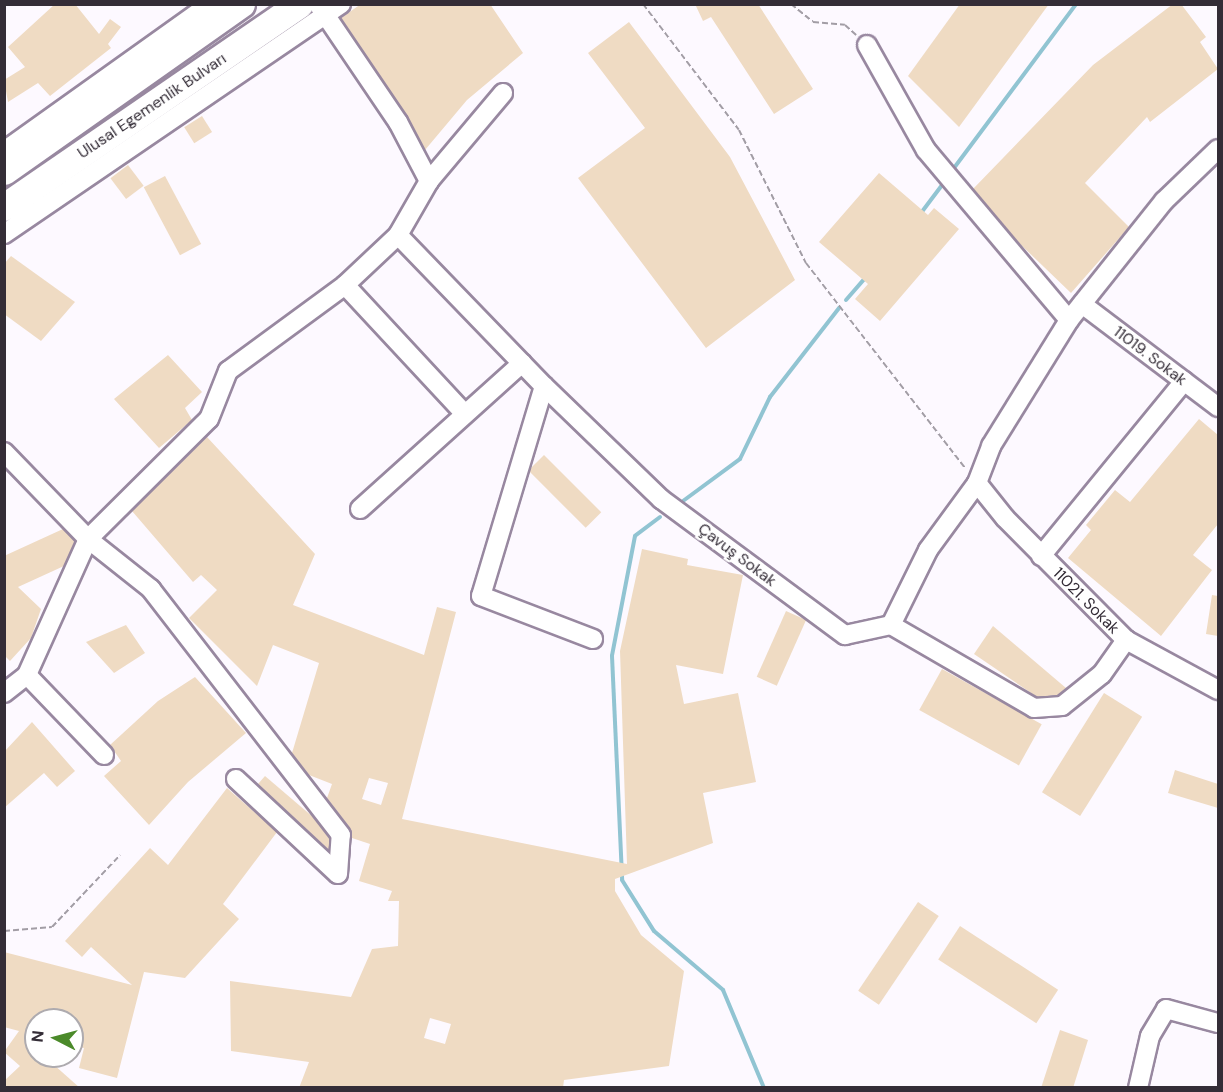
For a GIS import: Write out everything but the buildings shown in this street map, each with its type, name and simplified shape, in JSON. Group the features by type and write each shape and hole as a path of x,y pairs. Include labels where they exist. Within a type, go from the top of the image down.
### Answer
{"highway":[{"name":"Ulusal Egemenlik Bulvarı","path":"4,171 241,4"},
{"name":"Ulusal Egemenlik Bulvarı","path":"4,207 299,4"}],"street":[{"path":"4,151 210,4"},
{"path":"4,234 321,10 341,4"},
{"path":"321,10 398,122 429,181"},
{"path":"867,45 926,150 1070,320"},
{"path":"4,693 27,675 88,539 209,419 228,371 345,285 398,235 429,181 503,93"},
{"path":"1126,640 1102,674 1062,706 1034,708 891,625 928,550 977,483 991,446 1070,320 1164,201 1218,149"},
{"name":"Çavuş Sokak","path":"398,235 544,386 661,499 845,635 891,625"},
{"path":"345,285 465,414"},
{"name":"11019. Sokak","path":"1082,304 1218,407"},
{"path":"360,509 522,363"},
{"path":"1041,556 1184,381"},
{"path":"544,386 481,596 593,639"},
{"path":"7,459 88,539 151,589 341,835 338,874 236,780"},
{"name":"11021. Sokak","path":"977,483 1041,556 1126,640 1218,690"},
{"path":"27,675 104,755"},
{"path":"1138,1088 1150,1036 1166,1009 1218,1023"}],"path":[{"path":"643,4 739,130 806,263 977,483"},
{"path":"791,4 813,22 845,25 867,45"},
{"path":"4,931 52,927 120,855"}],"waterway":[{"path":"951,172 1076,4"},
{"path":"921,213 945,181"},
{"path":"846,300 865,278"},
{"path":"683,501 740,459 770,397 839,308"},
{"path":"660,517 635,536 612,656 622,880 654,931 723,990 764,1088"}]}
